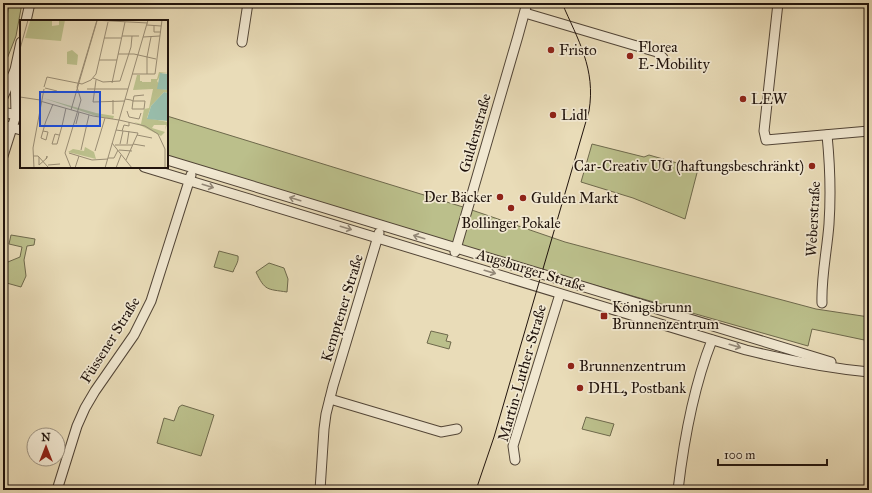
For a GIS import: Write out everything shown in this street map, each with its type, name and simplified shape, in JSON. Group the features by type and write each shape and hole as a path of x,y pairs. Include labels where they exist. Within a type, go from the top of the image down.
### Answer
{"street":[{"path":"26,20 30,3"},
{"path":"242,42 248,3"},
{"name":"Guldenstraße","path":"452,261 527,3"},
{"path":"778,3 764,131 766,140 869,131"},
{"path":"525,13 657,52 663,58"},
{"path":"3,97 15,70 20,47"},
{"path":"3,156 17,129 18,115 15,70"},
{"path":"3,112 18,115"},
{"path":"3,125 17,129"},
{"name":"Weberstraße","path":"822,304 821,285 826,257 830,191 827,135"},
{"name":"Augsburger Straße","path":"168,160 842,366 869,372"},
{"name":"Augsburger Straße","path":"147,168 712,340 764,354 802,362 869,372"},
{"path":"189,181 193,168"},
{"name":"Füssener Straße","path":"57,490 77,426 95,391 134,335 151,301 189,181"},
{"name":"Kemptener Straße","path":"320,490 324,429 333,386 382,225"},
{"name":"Martin-Luther-Straße","path":"515,460 513,446 560,294"},
{"path":"678,490 684,442 691,406 712,340"},
{"path":"330,399 441,432 457,429"}],"green space":[{"path":"9,3 22,3 16,36 3,69 3,43"},
{"path":"168,116 463,207 565,242 816,309 869,317 869,341 812,329 808,346 566,277 168,156"},
{"path":"592,144 644,157 649,155 698,169 685,219 633,198 581,182"},
{"path":"11,235 35,239 34,245 27,246 24,260 26,276 21,287 3,282 3,264 20,257 22,247 9,244"},
{"path":"219,251 238,256 233,272 214,267"},
{"path":"269,263 284,268 288,279 287,292 267,288 262,283 256,272"},
{"path":"431,331 448,335 446,341 451,342 449,349 427,343"},
{"path":"182,405 214,415 201,456 157,443 164,418 174,421 179,407"},
{"path":"586,417 614,424 610,436 582,429"}],"tram line":[{"path":"476,490 494,437 589,111 591,96 588,68 579,42 562,3"}],"place":[{"name":"Fristo","path":"551,50"},
{"name":"Florea E-Mobility","path":"630,56"},
{"name":"LEW","path":"743,99"},
{"name":"Lidl","path":"553,115"},
{"name":"Car-Creativ UG (haftungsbeschränkt)","path":"812,166"},
{"name":"Der Bäcker","path":"500,197"},
{"name":"Gulden Markt","path":"523,198"},
{"name":"Bollinger Pokale","path":"511,208"},
{"name":"Königsbrunn Brunnenzentrum","path":"604,316"},
{"name":"Brunnenzentrum","path":"571,366"},
{"name":"DHL, Postbank","path":"580,388"}]}
